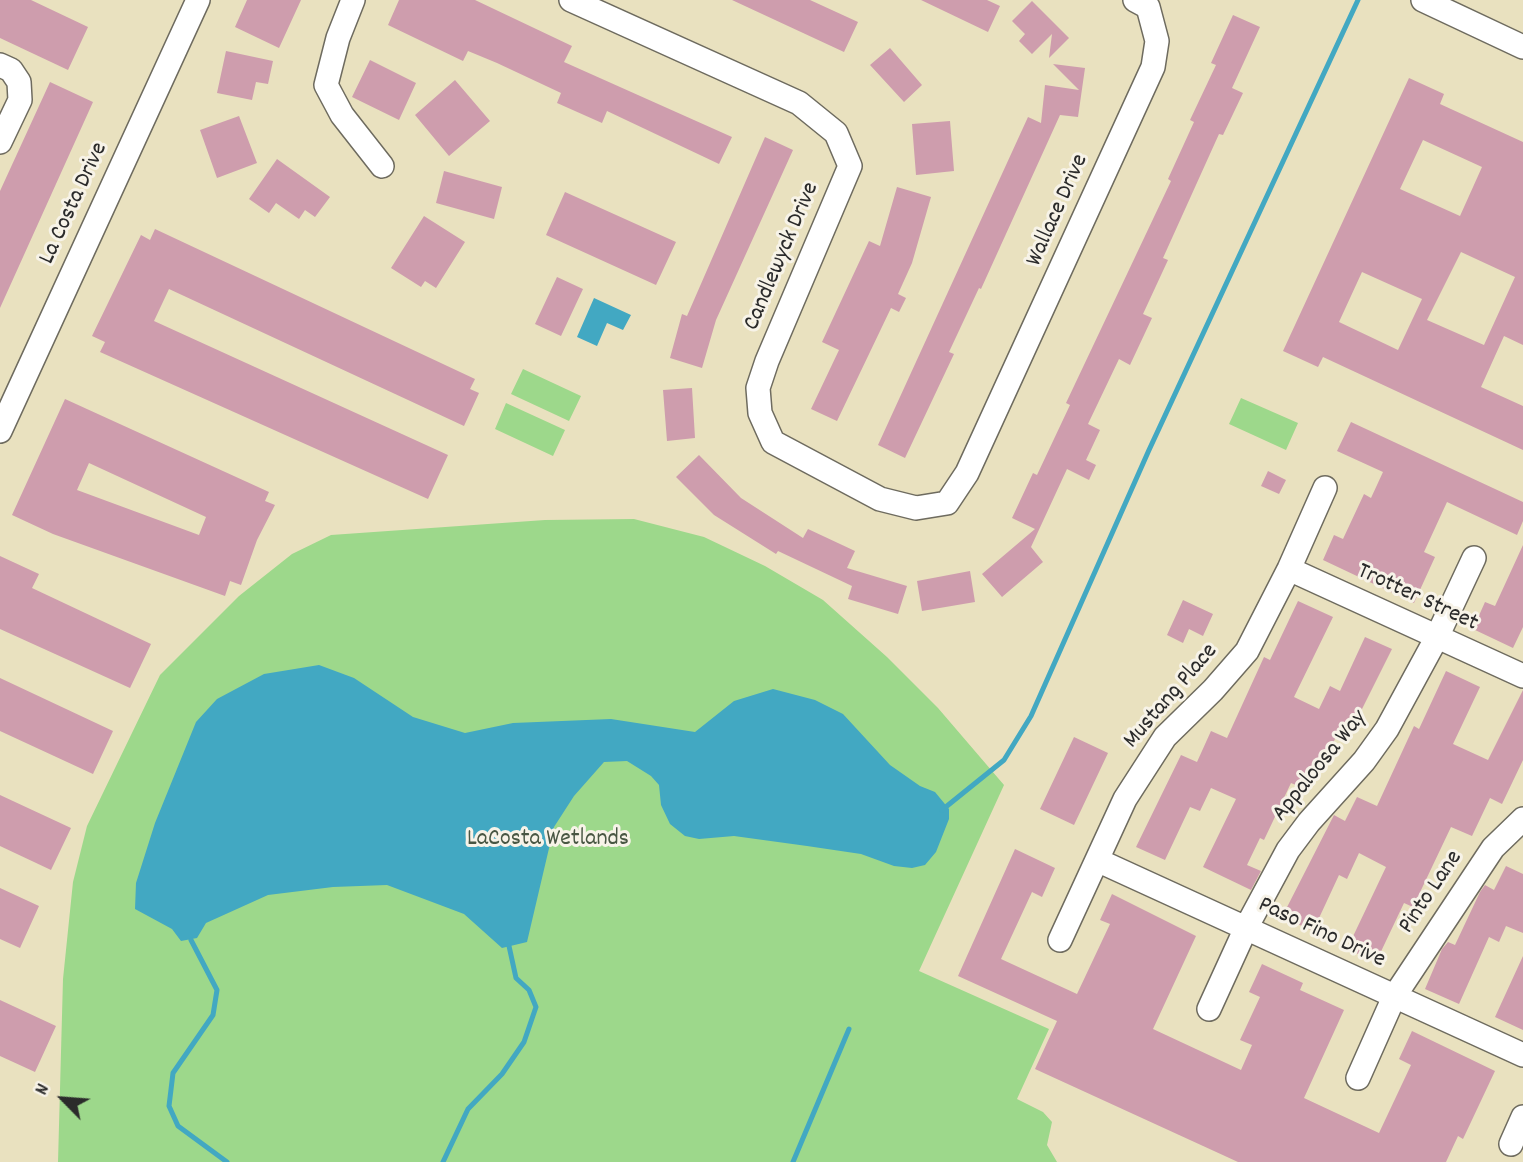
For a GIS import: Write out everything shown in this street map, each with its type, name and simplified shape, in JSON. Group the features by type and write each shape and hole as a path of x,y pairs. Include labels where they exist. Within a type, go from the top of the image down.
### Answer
{"street":[{"name":"La Costa Drive","path":"0,431 198,0"},
{"path":"353,0 338,38 326,85 342,115 382,166"},
{"name":"Candlewyck Drive","path":"571,0 799,103 836,133 850,166 758,388 760,414 772,442 880,499 916,508 947,503 981,446"},
{"name":"Wallace Drive","path":"981,446 1153,67 1157,41 1148,7 1135,0"},
{"path":"1423,0 1523,47"},
{"path":"0,65 11,70 19,82 20,100 0,142"},
{"name":"Mustang Place","path":"1060,940 1125,799 1165,737 1213,690 1247,651 1289,569 1325,488"},
{"name":"Appaloosa Way","path":"1209,1009 1246,928 1288,850 1308,822 1364,761 1387,729 1437,637 1474,558"},
{"name":"Trotter Street","path":"1289,569 1523,676"},
{"name":"Pinto Lane","path":"1357,1078 1394,997 1493,848 1523,819"},
{"name":"Paso Fino Drive","path":"1097,860 1523,1055"},
{"path":"1511,1144 1523,1117"}],"green space":[{"path":"523,369 581,396 569,421 511,394"},
{"path":"1241,398 1298,423 1286,450 1229,424"},
{"path":"506,403 565,430 553,456 495,429"},
{"name":"LaCosta Wetlands","path":"634,519 704,537 765,566 823,600 887,657 938,708 1004,785 919,971 1049,1029 1017,1099 1043,1112 1052,1122 1047,1145 1057,1162 58,1162 63,979 73,882 87,826 160,675 239,596 292,554 331,535 545,520"}],"water":[{"path":"594,298 631,315 623,330 607,323 597,346 577,337"},
{"path":"319,665 354,678 413,717 465,733 513,723 611,719 695,732 734,701 773,689 815,700 843,714 890,765 920,786 935,792 949,809 949,819 936,852 925,865 912,868 894,866 861,854 734,836 699,839 685,836 670,824 661,805 659,785 651,776 627,761 604,762 574,796 554,827 527,942 502,948 464,914 387,885 333,887 268,895 206,923 197,938 181,941 172,929 135,909 136,883 155,823 196,722 217,699 264,674"}],"building":[{"path":"0,0 31,0 88,27 68,70 0,38"},
{"path":"247,0 301,0 279,48 235,27"},
{"path":"399,0 475,0 572,46 564,62 732,137 719,164 607,111 602,123 557,103 561,93 497,63 468,51 463,61 388,25"},
{"path":"732,0 810,0 858,22 844,52"},
{"path":"921,0 987,0 1000,6 988,32"},
{"path":"1032,1 1069,38 1049,58 1052,34 1032,54 1019,41 1025,34 1012,21"},
{"path":"1233,15 1260,27 1232,88 1243,93 1223,135 1219,134 1163,258 1168,260 1143,314 1152,318 1130,365 1119,359 1088,424 1100,430 1086,460 1096,465 1089,480 1067,469 1031,547 1043,562 1002,597 982,574 1035,529 1012,518 1033,473 1037,475 1070,405 1066,403 1171,181 1168,179 1194,122 1190,120 1216,65 1211,63"},
{"path":"890,48 922,85 904,102 870,65"},
{"path":"226,51 273,61 268,84 256,82 252,100 217,93"},
{"path":"370,60 416,83 399,120 352,97"},
{"path":"1053,64 1085,68 1078,117 1060,115 981,289 979,288 949,352 954,354 905,458 878,445 1028,117 1041,123 1045,85 1079,90"},
{"path":"1409,78 1444,94 1440,104 1523,142 1523,345 1504,336 1481,387 1523,406 1523,450 1323,357 1318,367 1283,351","holes":["1423,140 1482,167 1460,216 1400,189","1461,252 1515,277 1484,345 1427,320","1362,272 1422,299 1398,350 1339,322"]},
{"path":"455,80 490,121 449,156 415,115"},
{"path":"50,82 93,102 0,308 0,191"},
{"path":"239,116 257,163 217,178 200,130"},
{"path":"950,121 954,171 916,175 912,124"},
{"path":"765,137 793,150 716,320 702,368 670,358 682,314 687,316"},
{"path":"277,159 330,197 315,217 305,210 299,219 276,203 269,213 249,199"},
{"path":"444,171 502,187 494,219 436,203"},
{"path":"897,187 931,197 912,263 898,294 906,298 899,312 891,308 837,421 811,409 839,350 822,342 869,241 880,246"},
{"path":"565,192 676,242 656,285 546,235"},
{"path":"424,216 465,242 436,288 425,281 421,287 391,268"},
{"path":"155,229 475,379 470,389 479,393 464,426 169,289 154,321 448,455 428,499 100,352 105,342 92,336 141,235 150,240"},
{"path":"557,277 583,289 561,336 535,324"},
{"path":"692,388 695,438 667,441 663,390"},
{"path":"65,399 269,492 265,501 275,505 257,540 241,585 230,581 225,596 53,534 12,515","holes":["89,463 206,517 199,535 77,490"]},
{"path":"1351,422 1523,502 1523,521 1517,535 1447,502 1424,552 1435,557 1414,603 1323,560 1334,535 1343,539 1364,494 1371,498 1383,472 1337,451"},
{"path":"699,455 741,498 803,538 808,529 855,551 847,568 907,586 898,614 848,599 852,586 778,551 776,554 714,515 676,477"},
{"path":"1268,471 1286,480 1279,494 1261,486"},
{"path":"1523,545 1523,627 1513,648 1473,629 1485,602 1495,606"},
{"path":"0,556 39,574 32,588 151,644 130,688 0,629"},
{"path":"970,571 975,602 922,611 917,581"},
{"path":"1183,600 1213,614 1203,636 1189,629 1183,643 1167,635"},
{"path":"1298,601 1333,617 1294,697 1319,709 1330,686 1340,691 1365,637 1392,649 1351,731 1341,726 1322,767 1314,764 1303,788 1291,783 1264,840 1260,838 1247,865 1261,871 1251,890 1203,867 1236,799 1211,788 1200,811 1190,807 1165,860 1136,847 1181,755 1197,762 1211,731 1227,738 1264,657 1270,660"},
{"path":"1446,671 1480,687 1453,744 1488,760 1523,690 1523,760 1502,804 1490,798 1472,836 1451,827 1413,907 1404,903 1376,962 1347,949 1386,867 1359,853 1347,879 1339,875 1313,931 1282,917 1334,815 1345,821 1357,797 1377,806 1414,726 1419,729"},
{"path":"0,678 113,731 93,774 0,731"},
{"path":"1074,737 1108,753 1074,825 1040,809"},
{"path":"0,795 71,828 51,870 0,846"},
{"path":"1015,849 1055,868 1042,897 1032,892 1001,959 1077,994 1110,924 1100,920 1112,894 1196,936 1153,1029 1241,1070 1252,1045 1240,1040 1260,997 1249,992 1262,964 1303,983 1300,990 1344,1010 1304,1098 1379,1133 1411,1065 1399,1059 1412,1031 1495,1071 1463,1139 1458,1136 1446,1162 1238,1162 1035,1069 1057,1021 958,976"},
{"path":"1506,866 1523,874 1523,933 1506,926 1499,942 1489,937 1459,1004 1425,989 1442,949 1448,942 1455,945 1480,892 1485,885 1494,890"},
{"path":"0,888 39,906 20,948 0,939"},
{"path":"1523,956 1523,1030 1495,1017"},
{"path":"0,1000 56,1026 35,1072 0,1056"}],"waterway":[{"path":"942,810 1004,760 1031,716 1149,450 1358,0"},
{"path":"191,940 217,990 213,1015 173,1073 169,1106 178,1126 227,1162"},
{"path":"443,1162 468,1109 502,1074 524,1042 536,1007 529,990 516,978 509,946"},
{"path":"793,1162 849,1029"}]}
